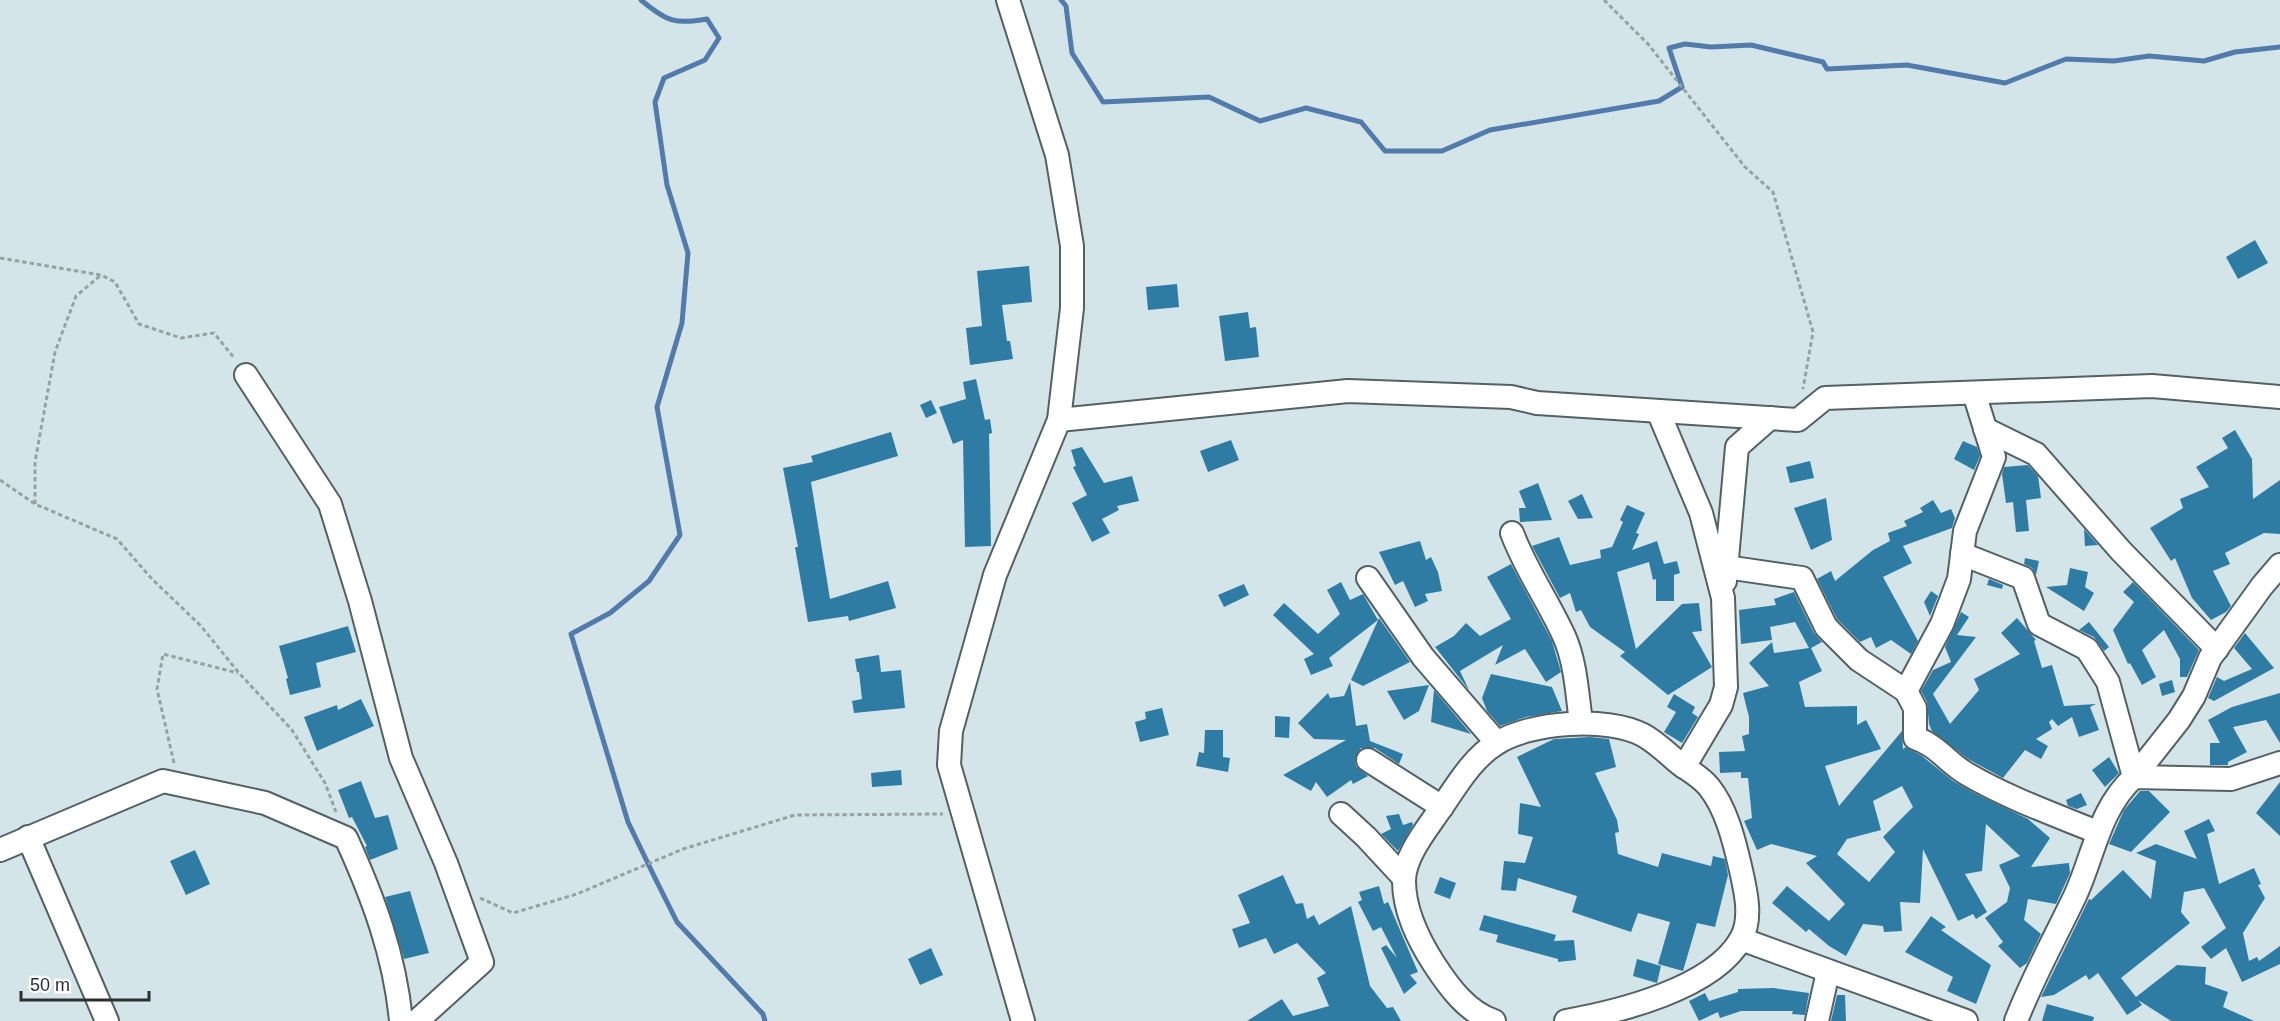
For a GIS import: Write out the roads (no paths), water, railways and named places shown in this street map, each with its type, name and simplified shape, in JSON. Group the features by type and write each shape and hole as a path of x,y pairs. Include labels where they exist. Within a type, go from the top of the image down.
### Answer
{"street":[{"path":"1008,0 1057,156 1072,246 1071,308 1059,420 995,575 951,731 949,765 1023,1021"},
{"path":"246,375 330,504 360,601 401,758 455,887 482,962 417,1021"},
{"path":"1059,420 1348,391 1511,397 1538,403 1798,420 1825,398 2152,386 2280,397"},
{"path":"1906,691 1942,624 1959,579 1965,531 1994,457 1974,393"},
{"path":"1658,411 1701,513 1723,598"},
{"path":"1684,767 1720,705 1726,687 1723,598 1737,447 1770,418"},
{"path":"1985,429 2036,454 2121,551 2217,649"},
{"path":"1512,533 1525,566 1564,637 1573,664 1581,722"},
{"path":"1962,554 2023,578 2039,624 2087,649 2108,682 2134,777"},
{"path":"2016,1021 2033,976 2079,886 2097,832 2124,786 2134,777 2179,720 2217,649 2262,586 2280,565"},
{"path":"1726,567 1802,578 1826,627 1859,660 1906,691 1915,708 1915,738 1929,742 1964,772 1994,789 2097,832"},
{"path":"1368,578 1423,657 1497,743"},
{"path":"1494,1021 1468,1015 1427,953 1411,922 1404,878 1421,837 1475,762 1497,743 1524,733 1581,722 1626,728 1644,735 1709,787 1730,828 1747,895 1746,921 1741,939 1722,960 1677,990 1620,1009 1569,1021"},
{"path":"1368,760 1442,807"},
{"path":"2134,777 2230,779 2280,763"},
{"path":"0,850 163,781 265,803 346,838 372,896 397,981 401,1021"},
{"path":"1341,814 1404,878"},
{"path":"28,837 107,1021"},
{"path":"1741,939 1966,1021"},
{"path":"1817,1021 1828,972"}],"waterway":[{"path":"641,0 657,13 671,20 687,22 707,19 719,38 705,60 664,78 655,102 667,185 688,253 682,323 657,407 680,535 649,581 610,613 571,634 628,822 677,922 763,1014 765,1021"},
{"path":"1061,0 1066,6 1072,53 1103,102 1209,97 1260,121 1306,108 1361,122 1385,151 1442,151 1490,130 1659,101 1682,87 1669,48 1685,44 1711,47 1751,45 1823,62 1827,69 1907,65 2005,83 2066,59 2114,61 2149,56 2204,61 2235,52 2280,47"}]}
